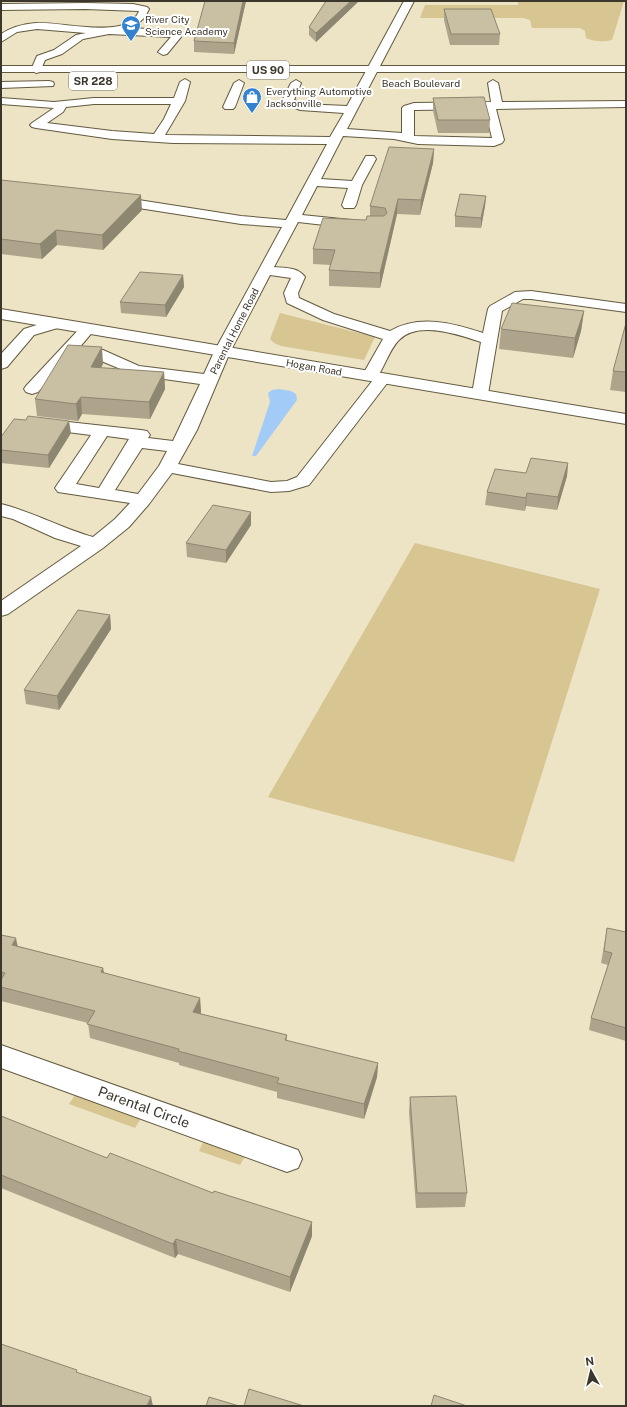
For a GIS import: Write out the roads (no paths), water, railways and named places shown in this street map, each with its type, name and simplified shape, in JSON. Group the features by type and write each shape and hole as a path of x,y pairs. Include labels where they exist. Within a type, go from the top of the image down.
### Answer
{"main road":[{"name":"Parental Home Road","path":"1,610 96,544 122,523 143,500 167,467 188,430 222,352 409,1"},
{"path":"1,7 133,7 144,9 142,15 128,27 80,37 58,52 41,58 36,70"},
{"path":"26,27 28,23 42,12 42,7"},
{"path":"1,39 14,30 26,27 174,34 176,38 163,52"},
{"path":"48,39 62,28"},
{"path":"37,48 36,53 41,58"},
{"name":"US 90","path":"373,70 626,69"},
{"name":"Beach Boulevard","path":"1,70 373,70"},
{"name":"SR 228","path":"1,80 58,83 41,84"},
{"path":"157,138 168,124 179,101 183,82"},
{"name":"US 90","path":"224,82 243,82 229,107"},
{"name":"US 90","path":"282,83 300,83 288,102 300,107"},
{"name":"Beach Boulevard","path":"350,83 381,83"},
{"path":"62,104 59,110 36,125 112,135 157,138 339,132 394,135 418,140 442,142 494,142 498,140 490,108 497,104 489,83 507,83"},
{"path":"1,85 41,84"},
{"path":"24,102 35,96 41,84"},
{"path":"24,102 20,96 26,85"},
{"path":"1,102 62,104 94,101 179,101"},
{"path":"408,138 408,108 414,106 626,104"},
{"path":"308,118 300,111 300,107 351,110"},
{"path":"327,123 339,132"},
{"path":"349,205 356,185 370,158"},
{"path":"312,182 356,185"},
{"path":"102,198 241,220 362,225"},
{"path":"265,270 296,274 298,277 291,293 292,300 306,308 344,322 393,337"},
{"path":"480,394 495,309 520,295 531,295 626,308"},
{"name":"Hogan Road","path":"1,314 626,419"},
{"path":"1,364 29,332 56,324"},
{"path":"167,467 271,487 290,486 303,481 377,377 393,337 396,334 410,328 436,326 464,331 489,340"},
{"path":"32,389 87,329"},
{"path":"67,351 98,354 135,370 209,380"},
{"path":"22,421 141,435 115,449 64,488 143,500"},
{"path":"102,431 115,449 104,494"},
{"path":"115,449 178,446"},
{"path":"1,510 20,515 62,534 96,544"},
{"name":"Parental Circle","path":"1,1056 287,1159"}],"water":[{"path":"279,389 291,391 296,394 297,400 256,456 252,456 270,402 268,393 272,390"}],"place":[{"name":"River City Science Academy","path":"131,42"},
{"name":"Everything Automotive Jacksonville","path":"252,114"}]}
